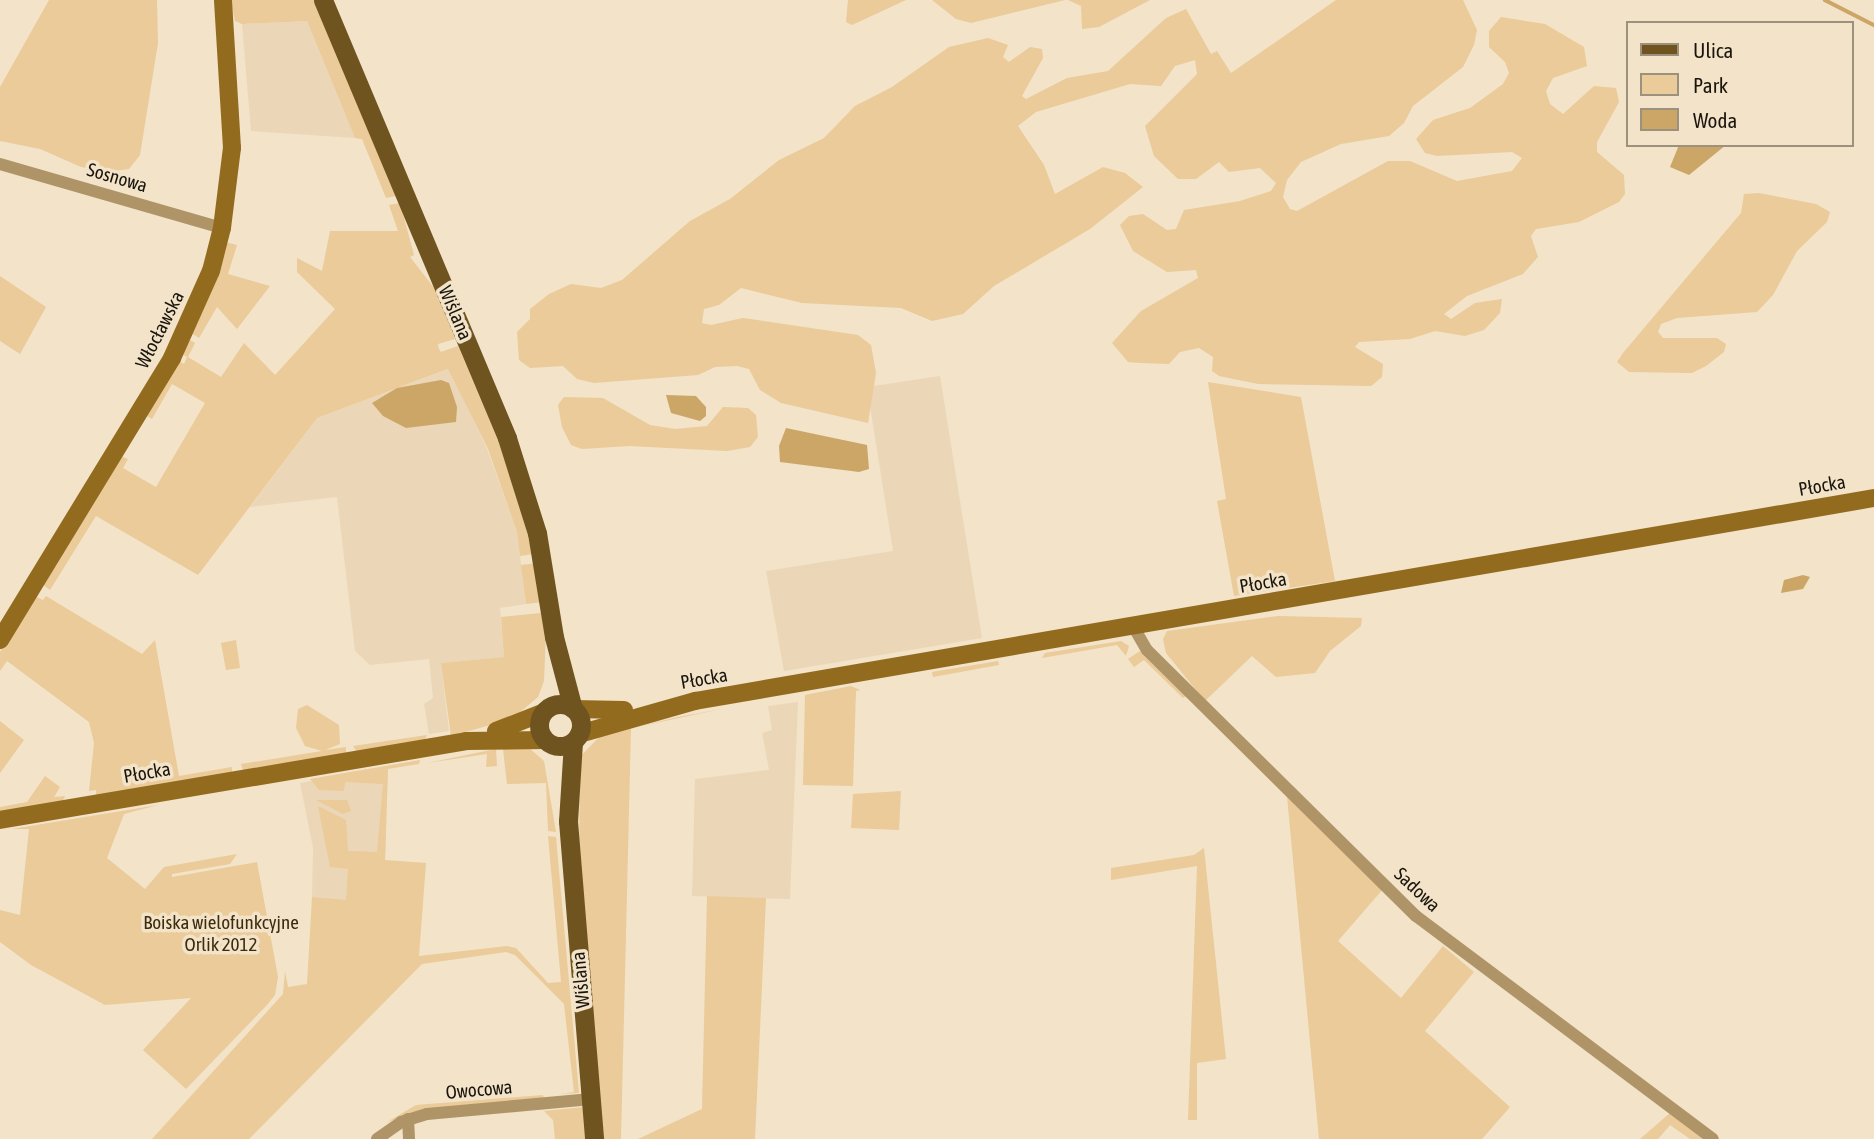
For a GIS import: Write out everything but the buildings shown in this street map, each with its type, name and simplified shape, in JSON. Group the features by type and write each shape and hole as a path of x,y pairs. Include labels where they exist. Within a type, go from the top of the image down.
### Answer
{"main road":[{"name":"Włocławska","path":"0,640 172,358 201,298 222,228 233,124 223,0"},
{"name":"Wiślana","path":"323,0 507,438 537,533 554,637 573,709"},
{"name":"Płocka","path":"573,709 595,712 659,708 1874,498"},
{"name":"Wiślana","path":"545,710 554,637"},
{"path":"561,704 573,709 580,720 576,738 559,746 545,740 539,727 545,710 561,704"},
{"name":"Płocka","path":"576,738 659,708"},
{"name":"Płocka","path":"466,741 545,710"},
{"name":"Wiślana","path":"568,821 576,738"},
{"name":"Wiślana","path":"545,740 556,761 568,821 594,1139"},
{"name":"Płocka","path":"0,820 466,741 545,740"}],"street":[{"name":"Sosnowa","path":"0,164 222,228"},
{"name":"Sadowa","path":"1133,626 1147,650 1416,916 1713,1139"},
{"name":"Owocowa","path":"377,1139 408,1119 591,1099"},
{"path":"408,1119 410,1139"}],"shaded area":[{"path":"307,21 355,138 251,131 242,24"},
{"path":"449,369 487,449 517,532 526,604 500,608 504,657 441,663 449,731 429,734 424,704 433,698 429,659 370,665 355,651 337,497 250,507 317,418"},
{"path":"940,376 982,638 784,671 766,571 893,551 867,387"},
{"path":"798,702 790,899 692,896 695,779 769,770 762,733 772,730 768,706"},
{"path":"388,768 385,860 346,901 312,897 313,848 300,783"}],"green space":[{"path":"49,0 157,0 158,43 140,155 129,169 106,172 81,167 40,149 0,141 0,87"},
{"path":"230,0 315,0 396,196 386,198 362,139 355,138 307,21 242,24 235,21"},
{"path":"848,0 906,0 852,25 846,22"},
{"path":"932,0 1065,0 971,23 956,19"},
{"path":"1068,0 1150,0 1099,27 1082,29 1081,6"},
{"path":"1336,0 1463,0 1477,30 1474,45 1463,67 1413,106 1404,123 1389,136 1341,144 1301,162 1287,180 1283,197 1290,209 1297,211 1388,161 1410,161 1457,181 1512,171 1522,158 1512,152 1437,156 1425,153 1416,139 1433,120 1470,108 1503,84 1509,73 1505,62 1489,47 1489,31 1501,17 1545,24 1584,47 1587,66 1553,78 1546,91 1550,104 1563,114 1594,86 1616,88 1619,102 1597,142 1597,152 1624,175 1625,194 1619,202 1579,222 1536,229 1531,236 1538,257 1523,274 1467,296 1444,314 1451,319 1475,303 1502,299 1500,313 1484,330 1465,336 1435,331 1410,339 1359,342 1355,347 1383,364 1382,377 1371,386 1258,384 1219,376 1212,371 1213,357 1199,348 1180,352 1169,364 1140,363 1128,362 1112,343 1141,311 1198,278 1196,270 1167,272 1133,251 1120,225 1129,216 1143,214 1167,230 1176,229 1184,210 1240,201 1271,191 1276,183 1260,168 1229,172 1219,162 1196,179 1178,179 1154,156 1145,126 1197,74 1195,60 1175,66 1161,86 1130,84 1036,112 1018,126 1044,165 1055,194 1103,167 1125,173 1143,187 1090,229 994,286 963,314 932,321 901,308 802,303 741,288 719,305 704,309 702,323 711,325 743,318 858,335 871,345 876,373 868,423 781,403 760,390 749,369 737,366 715,367 698,375 594,383 577,379 563,366 530,368 519,360 517,332 530,319 530,309 549,294 571,284 601,288 622,280 690,221 730,199 779,160 824,138 855,106 892,87 949,47 988,38 1008,45 1003,57 1009,62 1030,47 1042,49 1043,58 1022,96 1026,99 1067,78 1108,71 1166,18 1186,9 1211,54 1217,51 1231,73"},
{"path":"1759,193 1816,204 1830,212 1827,222 1797,251 1773,295 1757,312 1677,318 1661,324 1658,332 1663,338 1717,338 1726,344 1724,352 1706,366 1692,373 1629,372 1617,362 1623,353 1741,213 1744,194"},
{"path":"400,203 414,255 410,257 435,289 455,339 438,344 439,349 441,352 458,346 508,464 533,554 520,556 517,532 488,449 448,369 317,418 198,575 96,516 50,590 42,584 121,456 128,459 123,468 156,487 205,403 172,384 152,419 144,414 177,360 184,364 187,357 182,354 190,340 195,343 188,357 221,377 244,343 275,375 335,309 297,272 297,258 322,271 330,231 398,231 389,205"},
{"path":"225,242 237,245 228,274 270,286 237,329 217,307 199,338 191,333"},
{"path":"0,276 46,307 20,354 0,341"},
{"path":"1208,382 1301,397 1335,581 1234,596 1217,501 1226,499"},
{"path":"564,397 603,398 650,425 675,429 707,426 723,407 748,408 756,415 758,437 750,447 727,451 629,446 582,449 571,445 562,427 558,405"},
{"path":"538,563 543,602 526,604 521,565"},
{"path":"34,596 43,600 46,596 142,654 155,640 179,776 232,767 232,773 96,798 96,790 89,791 94,743 89,722 7,661 0,671 0,652"},
{"path":"541,613 546,632 544,681 538,697 512,719 451,736 441,663 504,657 501,617"},
{"path":"1278,616 1362,618 1361,626 1330,651 1315,673 1276,677 1252,656 1205,701 1166,653 1163,639 1167,631"},
{"path":"236,640 240,668 226,670 221,643"},
{"path":"1121,641 1129,646 1126,656 1117,645 1042,658 1045,653"},
{"path":"1140,651 1186,696 1183,698 1144,660 1134,667 1128,659"},
{"path":"998,661 999,665 933,677 932,672"},
{"path":"851,686 860,690 856,691 853,786 803,785 805,695"},
{"path":"307,705 339,725 340,744 325,750 346,747 346,754 243,770 241,764 322,751 305,746 296,728 298,709"},
{"path":"722,709 631,728 678,717"},
{"path":"0,721 24,740 0,773"},
{"path":"631,728 621,1139 600,1139 579,864 580,757 600,736"},
{"path":"427,735 424,741 357,752 353,746"},
{"path":"529,748 544,761 556,832 548,831 546,783 507,784 503,749"},
{"path":"496,749 497,766 486,767 487,754 427,763"},
{"path":"420,760 419,764 388,769 385,860 426,863 419,956 507,946 516,948 548,983 561,982 548,836 556,837 579,1093 560,1094 574,1092 564,1004 515,955 506,952 422,964 249,1139 152,1139 283,994 285,971 288,987 307,984 312,897 346,900 348,869 330,867 318,806 346,820 348,851 377,852 383,784 345,782 344,791 319,790 310,779"},
{"path":"45,776 60,787 54,797 65,796 62,804 0,814 0,807 27,802"},
{"path":"901,791 899,830 851,828 853,794"},
{"path":"1287,796 1383,889 1338,941 1401,998 1443,946 1474,972 1425,1031 1510,1107 1482,1139 1319,1139"},
{"path":"316,800 347,800 351,811 343,814"},
{"name":"Boiska wielofunkcyjne Orlik 2012","path":"158,805 124,814 107,858 145,889 164,867 237,854 230,864 172,874 172,877 257,862 278,977 275,995 267,1005 186,1089 143,1050 191,998 105,1005 31,965 0,942 0,910 20,915 29,829 12,829"},
{"path":"1204,848 1226,1059 1197,1063 1197,1120 1188,1120 1197,866 1111,880 1111,868 1194,855"},
{"path":"707,896 766,898 755,1139 638,1139 702,1109"},
{"path":"543,1095 544,1100 408,1115 387,1122 416,1105"},
{"path":"585,1107 587,1139 555,1139 553,1120 544,1111"},
{"path":"1670,1113 1705,1139 1690,1139 1670,1125 1658,1139 1640,1139"}],"water":[{"path":"1678,147 1724,147 1689,175 1670,167"},
{"path":"441,380 449,383 457,407 456,422 406,428 383,416 372,403 397,388"},
{"path":"666,395 696,396 706,407 706,416 700,421 671,413"},
{"path":"786,428 867,445 869,469 859,472 780,462 779,446"},
{"path":"1803,575 1810,577 1803,589 1781,593 1784,580"}],"waterway":[{"path":"1825,0 1874,25"}]}
